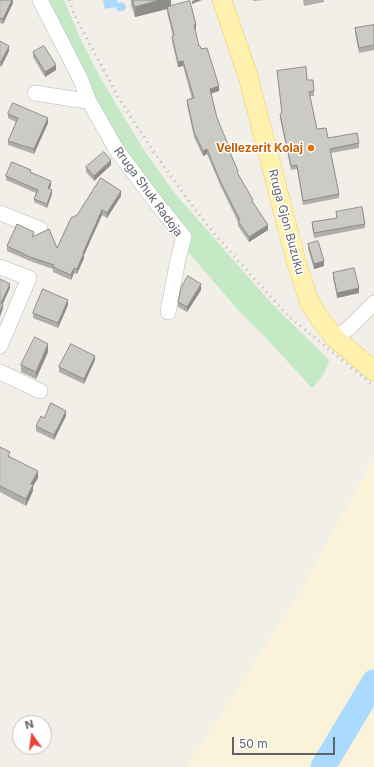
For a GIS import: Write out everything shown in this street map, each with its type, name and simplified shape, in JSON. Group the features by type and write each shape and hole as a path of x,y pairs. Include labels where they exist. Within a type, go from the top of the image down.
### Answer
{"main road":[{"name":"Rruga Gjon Buzuku","path":"222,0 248,76 301,280 309,301 320,319 338,341 374,370"}],"street":[{"name":"Rruga Shuk Radoja","path":"40,0 80,78 89,100 116,149 184,237 178,259 168,312"},
{"path":"35,93 79,100 89,100"},
{"path":"0,212 40,229"},
{"path":"0,267 29,278 0,346"},
{"path":"338,341 374,303"},
{"path":"0,372 40,391"}],"green space":[{"path":"44,0 64,0 80,38 101,79 145,152 177,196 272,304 329,360 323,375 312,388 238,310 185,248 116,139"}],"sand":[{"path":"374,458 374,767 185,767 203,743 297,597"}],"water":[{"path":"103,0 117,0 118,3 121,2 125,4 125,10 119,12 116,7 105,9"}],"building":[{"path":"0,0 12,0 3,19 0,18"},
{"path":"133,0 160,0 135,7"},
{"path":"190,1 199,46 201,49 207,48 219,86 210,89 217,118 238,171 237,172 253,200 252,201 268,225 249,237 238,221 240,220 221,183 207,149 203,151 194,132 187,100 194,98 183,61 178,62 172,36 174,35 167,7"},
{"path":"374,25 374,45 359,48 355,28"},
{"path":"0,41 9,46 1,62 0,61"},
{"path":"44,46 56,65 45,72 33,52"},
{"path":"306,67 307,80 313,80 314,91 309,92 317,129 326,128 328,138 357,133 359,143 330,149 339,194 303,201 297,165 291,166 280,114 282,113 277,71"},
{"path":"13,103 48,118 34,149 8,141 18,118 8,114"},
{"path":"104,152 111,160 94,176 86,167"},
{"path":"12,162 51,181 48,188 52,190 47,204 34,199 38,190 6,176"},
{"path":"101,178 121,191 107,213 102,210 77,269 74,268 71,275 53,267 54,265 30,257 7,246 17,224 34,232 32,237 49,229 57,248 71,218 77,215"},
{"path":"362,207 365,224 314,233 312,222 337,218 336,212"},
{"path":"318,241 324,261 314,264 308,244"},
{"path":"354,268 359,288 337,293 333,273"},
{"path":"188,276 201,284 187,307 178,302 181,288"},
{"path":"0,279 10,284 1,303 3,304 0,312"},
{"path":"43,289 68,300 58,323 33,313"},
{"path":"35,337 48,344 36,372 21,365"},
{"path":"71,344 95,356 84,379 59,367"},
{"path":"51,403 66,411 54,435 36,426 41,416 44,418"},
{"path":"0,447 10,452 8,456 38,471 31,484 33,485 26,499 0,486"}],"waterway":[{"path":"323,767 374,682"}],"railway":[{"path":"69,0 76,18 118,97 153,151 216,236 287,315 374,386"}],"place":[{"name":"Vellezerit Kolaj","path":"311,148"}]}
